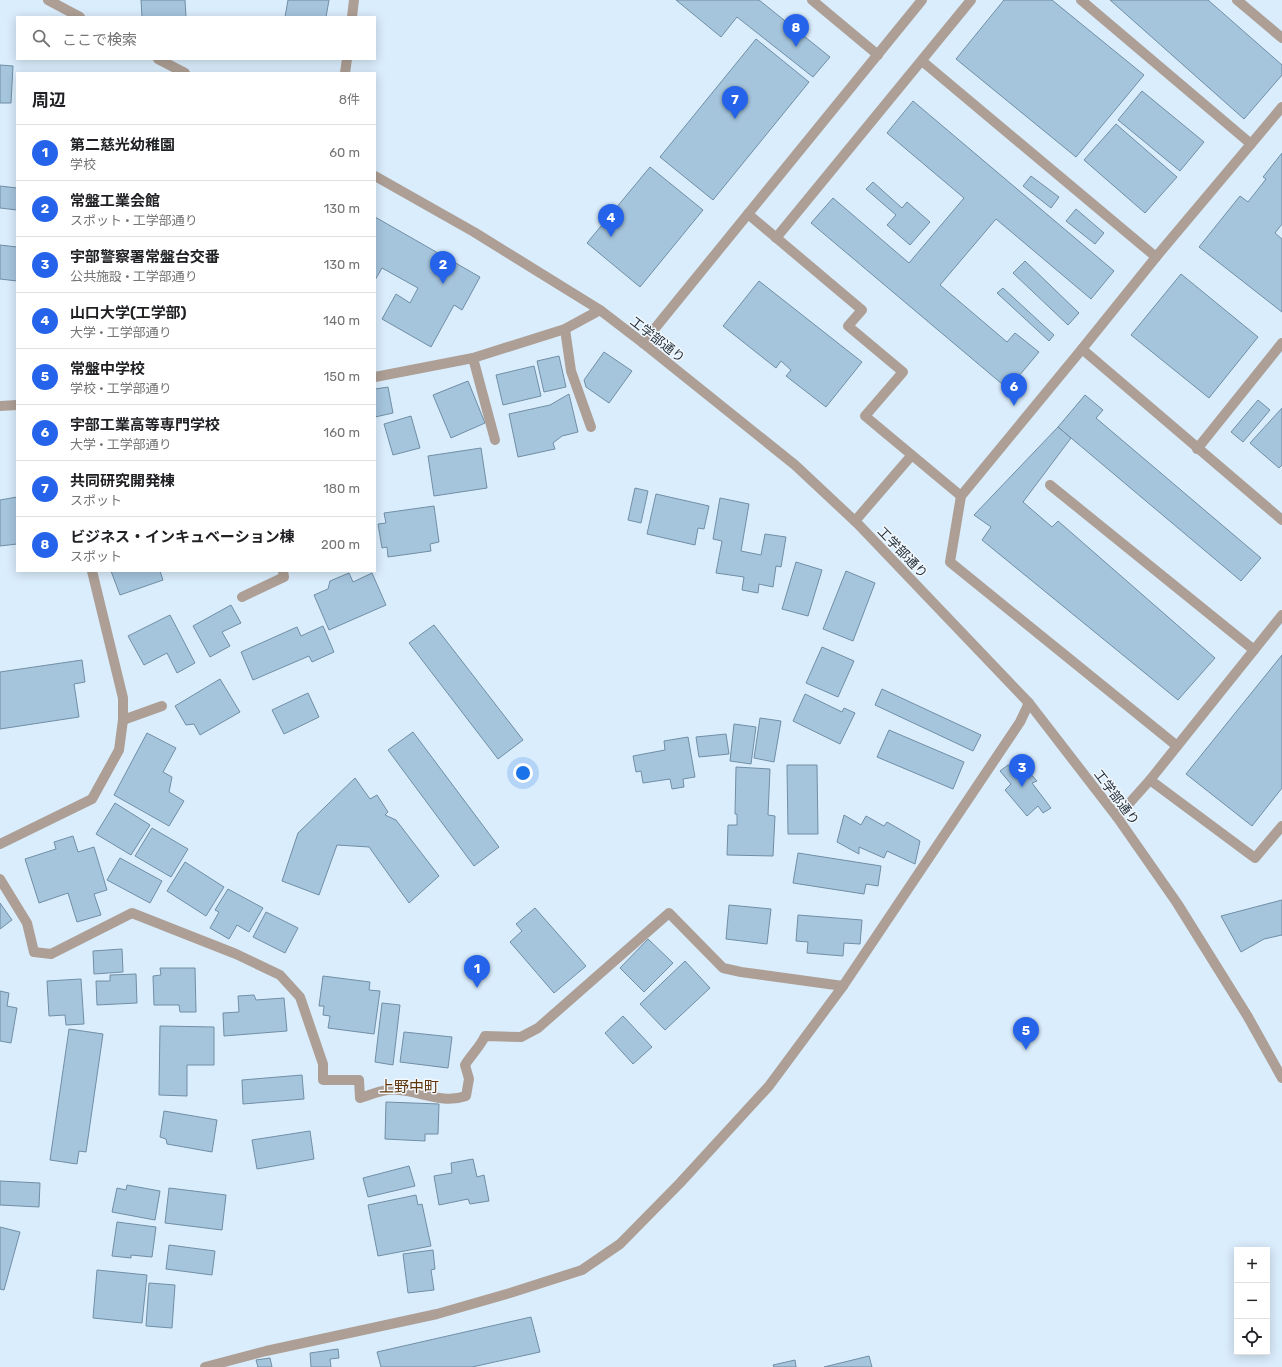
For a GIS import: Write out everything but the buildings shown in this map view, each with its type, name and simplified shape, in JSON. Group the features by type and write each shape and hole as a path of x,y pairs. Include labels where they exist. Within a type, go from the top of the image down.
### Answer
{"street":[{"path":"48,0 78,16"},
{"path":"352,16 354,0"},
{"path":"812,0 878,54"},
{"path":"643,343 922,0"},
{"path":"776,238 922,62 970,0"},
{"path":"1081,0 1251,144"},
{"path":"1237,0 1282,38"},
{"path":"160,60 182,72"},
{"path":"345,72 347,60"},
{"path":"922,62 1156,256"},
{"path":"1177,746 950,562 961,496 1082,349 1156,256 1282,107"},
{"name":"工学部通り","path":"376,177 474,232 600,310 795,465 854,521 1029,703 1117,817 1177,903 1248,1017 1282,1078"},
{"path":"748,214 862,310 848,326 903,372 865,416 911,456 961,496"},
{"path":"376,377 473,358 565,330 600,310"},
{"path":"565,330 571,371 591,427"},
{"path":"1197,449 1282,343"},
{"path":"1082,349 1197,449 1282,520"},
{"path":"473,358 495,440"},
{"path":"0,406 16,405"},
{"path":"854,521 911,456"},
{"path":"1050,485 1254,650"},
{"path":"0,844 92,799 119,750 123,720 122,698 92,572"},
{"path":"242,597 284,577 283,572"},
{"path":"1117,817 1150,780 1282,615"},
{"path":"204,1367 266,1351 437,1314 510,1294 582,1270 620,1244 685,1177 769,1086 843,986 1020,722 1029,703"},
{"path":"123,720 162,706"},
{"path":"1150,780 1255,858 1282,826"},
{"path":"0,879 27,923 34,952 51,954 132,913 236,954 280,975 300,998 323,1064 323,1080 359,1080 360,1098 377,1092 398,1089 440,1099 456,1100 466,1096 469,1079 465,1065 480,1047 485,1036 521,1037 538,1028 669,913 723,968 741,972 843,986"}],"place":[{"name":"ビジネス・インキュベーション棟","path":"796,47"},
{"name":"共同研究開発棟","path":"735,119"},
{"name":"山口大学(工学部)","path":"611,237"},
{"name":"常盤工業会館","path":"443,284"},
{"name":"宇部工業高等専門学校","path":"1014,406"},
{"name":"宇部警察署常盤台交番","path":"1022,787"},
{"name":"第二慈光幼稚園","path":"477,988"},
{"name":"常盤中学校","path":"1026,1050"}],"district":[{"name":"上野中町","path":"409,1087"}]}
